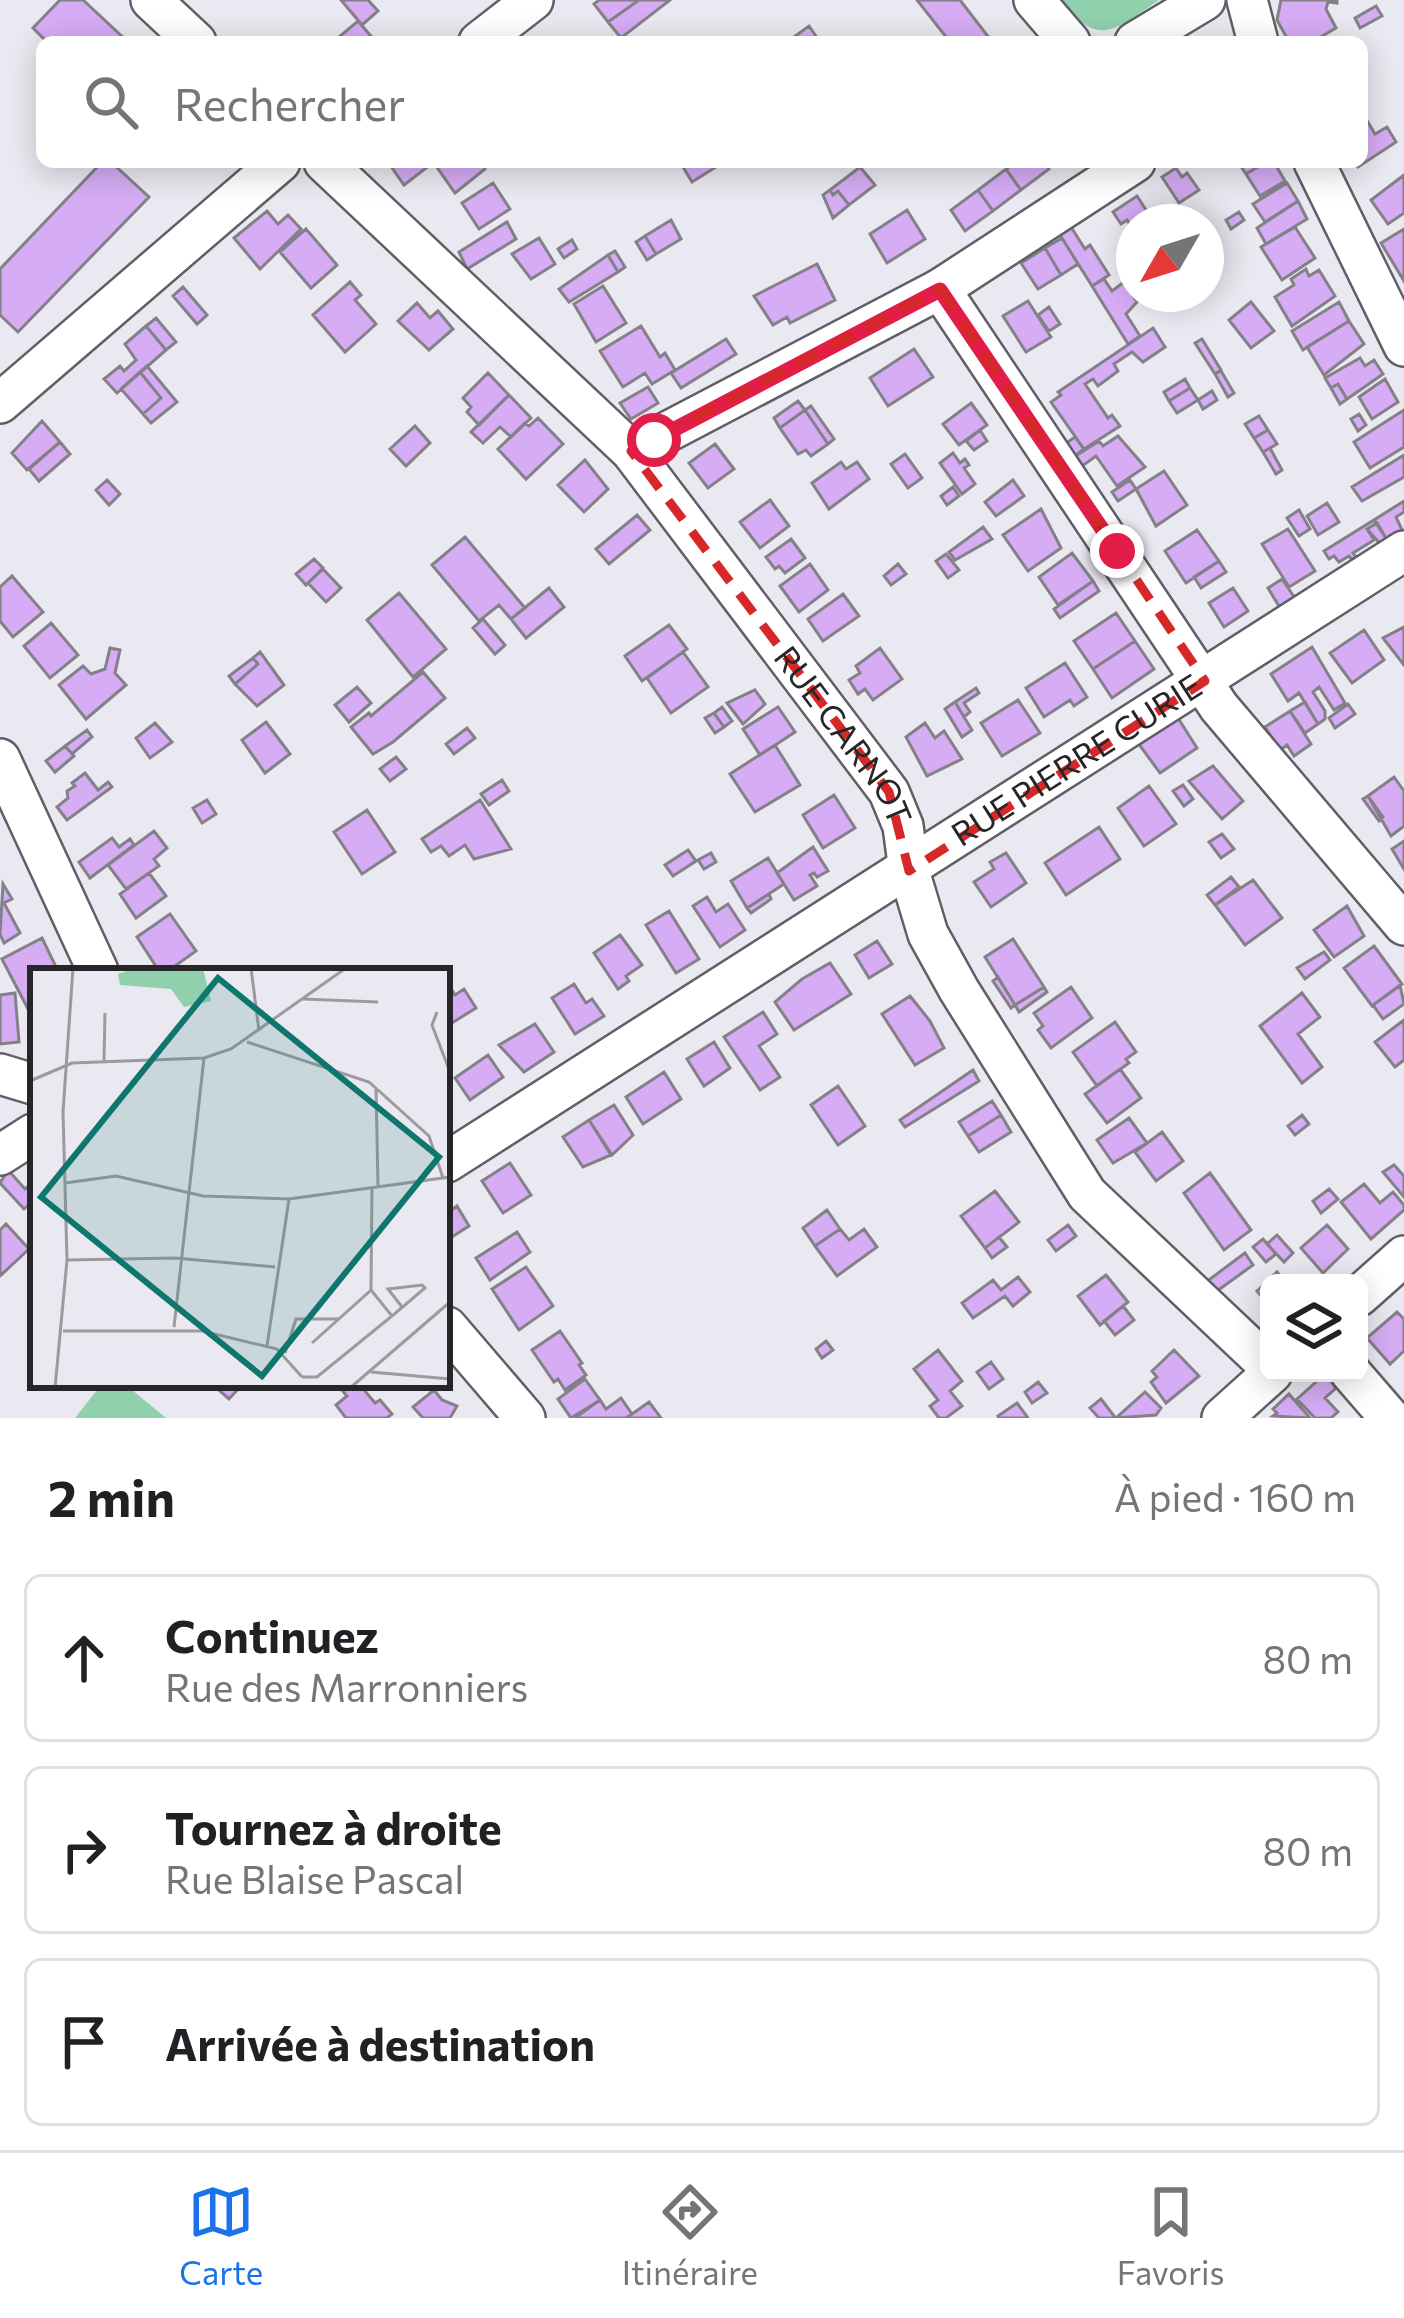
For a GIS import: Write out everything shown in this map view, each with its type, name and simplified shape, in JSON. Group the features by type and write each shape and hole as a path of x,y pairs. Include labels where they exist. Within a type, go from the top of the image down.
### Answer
{"street":[{"path":"152,0 190,36"},
{"path":"487,36 533,0"},
{"path":"1034,0 1065,36"},
{"path":"1145,36 1205,0"},
{"path":"1247,0 1256,36"},
{"path":"0,403 273,168"},
{"name":"RUE CARNOT","path":"331,168 632,451 889,792 903,826 909,871 928,934 1087,1194 1260,1359"},
{"path":"632,451 940,290 1126,168"},
{"path":"1317,168 1404,346"},
{"path":"940,290 1219,707 1404,925"},
{"name":"RUE PIERRE CURIE","path":"450,1160 1404,551"},
{"path":"0,759 97,968"},
{"path":"0,1074 30,1083"},
{"path":"0,1155 30,1136"},
{"path":"1368,1288 1404,1256"},
{"path":"450,1330 525,1418"},
{"path":"1222,1418 1260,1381"},
{"path":"1359,1382 1390,1418"}],"highlighted area":[{"path":"940,289 1205,681 909,871 889,792 631,451"}],"green space":[{"path":"1061,0 1159,0 1119,26 1097,30 1074,16"},
{"path":"99,1388 130,1388 166,1418 75,1418"}],"building":[{"path":"60,0 83,0 122,36 41,36 33,28"},
{"path":"341,0 368,0 378,11 362,25"},
{"path":"639,0 608,22 594,4"},
{"path":"639,0 670,0 624,36 608,22"},
{"path":"917,0 960,0 988,36 945,36"},
{"path":"1281,0 1337,0 1328,2 1326,9 1336,28 1322,36 1286,36 1277,20"},
{"path":"1376,6 1382,16 1360,28 1355,18"},
{"path":"358,21 371,36 340,36"},
{"path":"809,26 816,36 795,36"},
{"path":"1368,122 1375,134 1387,127 1396,142 1368,160"},
{"path":"96,168 118,168 149,197 18,332 0,315 0,269"},
{"path":"392,168 426,168 404,185"},
{"path":"438,168 484,168 485,169 455,193"},
{"path":"684,168 714,168 692,182"},
{"path":"859,168 875,185 849,205 838,191 833,195 830,190"},
{"path":"1048,168 1049,169 1021,190 1006,169"},
{"path":"1176,168 1182,177 1187,173 1199,190 1179,203 1162,177"},
{"path":"1256,168 1277,168 1285,181 1260,196 1246,174"},
{"path":"1006,169 1021,190 993,211 978,190"},
{"path":"1404,175 1404,213 1388,224 1371,200"},
{"path":"493,183 510,209 479,229 462,203"},
{"path":"1287,183 1298,201 1265,222 1253,204"},
{"path":"830,190 833,195 838,191 849,205 833,218 823,195"},
{"path":"978,190 993,211 965,231 951,210"},
{"path":"1298,201 1307,219 1266,244 1257,228"},
{"path":"907,210 925,239 887,263 870,234"},
{"path":"267,211 278,224 288,215 301,229 260,269 234,238"},
{"path":"1239,212 1244,220 1231,229 1226,220"},
{"path":"671,220 681,239 656,254 645,236"},
{"path":"507,222 516,239 467,269 459,252"},
{"path":"1071,227 1085,249 1090,245 1109,275 1092,286 1060,235"},
{"path":"1295,227 1315,258 1282,280 1261,247"},
{"path":"306,229 337,265 311,288 280,252"},
{"path":"1404,229 1404,281 1381,243"},
{"path":"645,236 656,254 647,260 636,242"},
{"path":"539,238 555,264 531,279 512,254"},
{"path":"1062,238 1078,264 1061,275 1045,248"},
{"path":"572,240 577,249 564,258 558,249"},
{"path":"1045,248 1061,275 1038,289 1021,263"},
{"path":"615,251 625,267 618,272 608,255"},
{"path":"608,255 618,272 569,302 559,289"},
{"path":"817,264 835,300 790,323 787,317 773,325 754,296"},
{"path":"1306,269 1309,276 1319,270 1335,296 1292,326 1275,297 1294,285 1291,279"},
{"path":"1104,279 1112,291 1116,288 1116,312 1128,312 1140,336 1128,344 1092,286"},
{"path":"350,282 361,295 355,300 376,324 345,352 313,315"},
{"path":"603,286 626,323 596,342 574,304"},
{"path":"183,287 207,315 197,324 173,296"},
{"path":"1028,301 1051,337 1026,352 1003,316"},
{"path":"1251,302 1274,331 1251,348 1229,320"},
{"path":"1339,302 1349,321 1303,350 1292,331"},
{"path":"417,303 430,318 438,311 453,329 429,350 398,321"},
{"path":"1049,307 1060,324 1049,331 1038,315"},
{"path":"156,318 176,342 166,350 146,326"},
{"path":"1349,321 1364,344 1324,375 1307,347"},
{"path":"146,326 166,350 117,393 104,379 136,360 125,344"},
{"path":"641,326 660,357 665,353 675,370 652,384 645,373 623,387 600,351"},
{"path":"1153,328 1165,347 1143,362 1132,352 1114,364 1118,371 1098,386 1093,379 1085,384 1108,418 1112,415 1120,426 1084,449 1051,402 1061,395 1058,392"},
{"path":"726,339 736,354 681,388 671,373"},
{"path":"1202,339 1221,370 1215,374 1195,343"},
{"path":"914,349 933,377 888,406 870,378"},
{"path":"1360,358 1365,366 1374,360 1383,374 1347,399 1338,384 1331,388 1325,378"},
{"path":"147,366 177,402 151,423 143,414 161,398 140,372"},
{"path":"1221,371 1234,393 1228,397 1215,374"},
{"path":"140,372 161,398 143,414 121,389"},
{"path":"488,373 509,395 479,425 467,412 471,407 463,398"},
{"path":"1185,379 1190,388 1169,401 1164,392"},
{"path":"1385,379 1398,402 1372,419 1359,397"},
{"path":"1338,384 1347,399 1340,404 1331,388"},
{"path":"648,387 658,403 631,419 620,403"},
{"path":"1190,388 1198,400 1177,413 1169,401"},
{"path":"1212,391 1217,400 1203,409 1198,400"},
{"path":"509,395 531,418 511,437 500,427 483,443 471,432"},
{"path":"798,401 805,410 780,428 774,418"},
{"path":"971,403 987,425 959,445 943,424"},
{"path":"811,406 834,439 828,444 805,410"},
{"path":"805,410 828,444 811,456 806,450 798,454 780,428"},
{"path":"1404,410 1404,447 1370,468 1354,442"},
{"path":"1359,414 1366,425 1358,431 1351,419"},
{"path":"1259,416 1268,430 1254,438 1245,424"},
{"path":"538,418 563,444 526,479 498,449 525,423 529,426"},
{"path":"42,421 60,442 27,470 12,453"},
{"path":"415,426 430,443 406,466 390,449"},
{"path":"980,430 987,441 974,450 966,441"},
{"path":"1268,430 1277,444 1263,452 1254,438"},
{"path":"1118,436 1145,467 1117,486 1096,456 1078,469 1071,459 1099,441 1103,446"},
{"path":"1075,437 1084,449 1071,459 1062,446"},
{"path":"60,442 70,454 39,481 29,469"},
{"path":"715,444 734,469 708,488 689,463"},
{"path":"1270,448 1282,470 1276,474 1263,452"},
{"path":"953,453 960,463 965,459 969,465 964,468 975,484 962,494 940,463"},
{"path":"905,454 922,478 908,488 891,464"},
{"path":"1404,455 1404,477 1362,501 1352,487"},
{"path":"585,460 608,489 584,512 558,485"},
{"path":"841,462 846,469 857,462 869,479 829,509 812,483"},
{"path":"1164,471 1187,505 1156,526 1136,489"},
{"path":"107,480 120,494 109,505 96,490"},
{"path":"1013,480 1024,496 996,516 985,502"},
{"path":"1130,480 1136,489 1118,501 1112,492"},
{"path":"953,487 959,496 947,505 941,496"},
{"path":"770,500 789,526 760,548 740,522"},
{"path":"1404,501 1404,512 1396,517 1404,534 1389,543 1374,520"},
{"path":"1327,503 1339,522 1318,535 1307,516"},
{"path":"1041,509 1061,548 1028,571 1003,535"},
{"path":"1299,510 1310,529 1299,536 1287,518"},
{"path":"637,515 650,530 609,564 596,549"},
{"path":"1374,520 1377,523 1367,529 1374,540 1353,553 1356,557 1339,562 1334,556 1329,559 1324,551"},
{"path":"1377,523 1389,543 1383,547 1367,529"},
{"path":"983,527 992,539 955,560 949,552"},
{"path":"1288,529 1315,571 1289,587 1262,544"},
{"path":"1197,530 1219,561 1186,583 1165,551"},
{"path":"465,537 525,608 511,619 499,605 479,621 432,565"},
{"path":"791,539 805,558 785,573 766,557"},
{"path":"1072,553 1093,581 1058,605 1039,577"},
{"path":"946,554 959,570 948,578 936,561"},
{"path":"314,559 323,568 306,585 296,574"},
{"path":"1219,561 1226,572 1201,588 1194,577"},
{"path":"810,564 828,590 799,612 780,586"},
{"path":"898,564 906,574 891,585 884,576"},
{"path":"323,569 341,588 326,602 308,583"},
{"path":"12,576 43,612 13,637 0,621 0,587"},
{"path":"1282,579 1297,601 1282,611 1268,588"},
{"path":"1093,581 1099,591 1060,618 1054,609"},
{"path":"549,588 564,607 526,638 511,619"},
{"path":"1233,588 1248,611 1224,627 1209,603"},
{"path":"399,593 446,649 413,677 367,620"},
{"path":"843,594 859,616 823,641 808,619"},
{"path":"1116,613 1135,641 1093,669 1074,641"},
{"path":"483,619 505,645 495,654 473,628"},
{"path":"51,623 78,655 50,678 24,646"},
{"path":"669,625 687,649 642,681 625,656"},
{"path":"1404,627 1404,665 1383,638"},
{"path":"1364,630 1384,660 1352,683 1330,653"},
{"path":"1135,641 1154,669 1112,698 1093,669"},
{"path":"1312,647 1345,703 1334,710 1319,687 1313,692 1325,719 1318,724 1299,693 1288,701 1271,674"},
{"path":"110,648 120,650 115,673 126,685 86,719 59,685 83,666 91,674 105,669"},
{"path":"880,648 902,679 873,700 865,689 858,694 849,680 860,673 856,666"},
{"path":"260,652 284,685 257,706 235,684 258,664 253,658"},
{"path":"683,652 708,687 671,713 647,678"},
{"path":"253,658 258,664 235,684 229,676"},
{"path":"1065,663 1087,697 1074,706 1070,700 1044,717 1026,688"},
{"path":"423,672 445,698 373,754 351,727"},
{"path":"357,687 371,703 349,722 335,705"},
{"path":"976,688 979,693 964,703 970,712 964,717 955,702"},
{"path":"755,690 765,704 743,724 727,703"},
{"path":"1018,700 1040,733 1002,756 981,723"},
{"path":"955,702 972,730 962,737 945,709"},
{"path":"1305,702 1318,724 1305,733 1290,711"},
{"path":"1348,704 1355,714 1335,728 1329,718"},
{"path":"722,707 732,721 724,727 714,713"},
{"path":"778,707 795,732 760,755 743,729"},
{"path":"1290,711 1311,744 1294,756 1287,745 1280,750 1265,727"},
{"path":"714,713 724,727 715,733 705,718"},
{"path":"1178,718 1197,748 1160,773 1138,743"},
{"path":"266,722 290,754 265,773 242,740"},
{"path":"155,723 172,742 150,758 136,738"},
{"path":"925,723 935,738 944,731 962,759 927,776 906,737"},
{"path":"467,728 475,738 454,754 446,744"},
{"path":"87,730 92,737 72,754 65,746"},
{"path":"775,745 800,785 755,812 730,774"},
{"path":"65,746 74,756 55,772 46,761"},
{"path":"396,757 406,769 390,781 380,769"},
{"path":"1213,766 1243,801 1222,819 1189,781"},
{"path":"85,773 98,790 108,782 112,787 67,820 57,807 68,798 67,791 75,786 72,783"},
{"path":"1394,777 1404,791 1404,826 1391,836 1368,796"},
{"path":"502,780 509,791 489,805 481,794"},
{"path":"1183,785 1193,799 1184,806 1173,791"},
{"path":"1149,786 1176,824 1144,846 1118,808"},
{"path":"834,795 855,828 823,848 803,815"},
{"path":"1368,796 1383,817 1379,821 1363,799"},
{"path":"207,800 216,814 202,823 193,808"},
{"path":"480,800 511,849 474,859 465,845 449,856 441,846 431,852 422,839"},
{"path":"367,810 395,852 362,874 334,832"},
{"path":"1099,827 1120,859 1066,895 1045,863"},
{"path":"154,831 167,848 154,859 159,866 126,889 108,865"},
{"path":"1222,834 1234,849 1221,858 1209,842"},
{"path":"112,838 119,847 130,839 134,845 90,878 79,862"},
{"path":"1404,841 1404,869 1392,849"},
{"path":"813,847 828,871 810,875 817,886 794,900 777,873"},
{"path":"688,850 696,861 673,876 665,865"},
{"path":"711,853 716,862 704,869 698,860"},
{"path":"1006,853 1026,883 991,907 974,882 994,869 990,862"},
{"path":"768,858 784,884 747,908 731,881"},
{"path":"149,873 166,896 136,918 120,894"},
{"path":"1231,877 1239,887 1215,905 1207,895"},
{"path":"1253,880 1282,918 1245,945 1215,905"},
{"path":"3,884 12,899 4,903 20,933 4,943 0,934"},
{"path":"769,894 771,899 751,913 747,908"},
{"path":"707,897 716,912 728,904 745,930 720,947 693,906"},
{"path":"1347,906 1364,936 1334,957 1314,930"},
{"path":"669,911 699,959 676,973 646,925"},
{"path":"170,914 196,951 172,968 157,968 137,937"},
{"path":"620,935 642,965 618,989 594,953"},
{"path":"42,938 57,968 30,968 30,1010 29,1011 2,959"},
{"path":"1013,939 1044,987 1015,1005 985,957"},
{"path":"877,941 892,964 869,978 855,955"},
{"path":"1374,946 1402,984 1372,1006 1344,968"},
{"path":"1324,952 1330,960 1305,979 1297,968"},
{"path":"830,963 851,994 794,1030 775,1002"},
{"path":"998,977 1015,1005 1011,1008 993,981"},
{"path":"574,984 586,1003 592,999 604,1016 575,1034 552,998"},
{"path":"1400,985 1404,1004 1383,1019 1373,1005"},
{"path":"450,987 455,995 464,989 476,1008 450,1024"},
{"path":"1044,987 1047,992 1019,1012 1015,1005"},
{"path":"1071,987 1092,1018 1051,1048 1038,1030 1043,1026 1034,1013"},
{"path":"15,993 19,1042 0,1044 0,995"},
{"path":"1302,993 1320,1017 1298,1034 1322,1067 1302,1083 1260,1026"},
{"path":"910,996 944,1048 915,1065 882,1014"},
{"path":"763,1012 777,1034 759,1046 780,1077 760,1090 724,1037"},
{"path":"1404,1020 1404,1060 1395,1067 1375,1042"},
{"path":"1115,1022 1136,1052 1126,1059 1129,1063 1097,1086 1073,1052"},
{"path":"535,1024 554,1052 524,1072 499,1045"},
{"path":"714,1042 730,1068 704,1086 687,1059"},
{"path":"488,1055 503,1077 470,1100 455,1078"},
{"path":"1120,1069 1141,1098 1107,1123 1085,1094"},
{"path":"973,1070 979,1081 905,1127 900,1120"},
{"path":"664,1072 681,1099 643,1124 626,1097"},
{"path":"838,1086 865,1126 838,1145 811,1105"},
{"path":"992,1101 1001,1115 968,1136 959,1122"},
{"path":"614,1105 633,1135 612,1155 589,1120"},
{"path":"1001,1115 1011,1132 979,1152 968,1136"},
{"path":"1302,1115 1309,1124 1295,1135 1288,1126"},
{"path":"1129,1118 1147,1143 1113,1163 1097,1140"},
{"path":"589,1120 611,1155 583,1167 563,1137"},
{"path":"1162,1132 1183,1161 1156,1181 1135,1152"},
{"path":"510,1163 531,1195 503,1213 482,1181"},
{"path":"1394,1165 1404,1176 1404,1197 1383,1172"},
{"path":"8,1170 25,1189 30,1185 30,1204 24,1209 0,1183"},
{"path":"1210,1173 1251,1230 1224,1250 1184,1193"},
{"path":"1364,1184 1380,1203 1393,1192 1404,1205 1371,1239 1341,1202"},
{"path":"1329,1189 1338,1199 1321,1213 1313,1201"},
{"path":"995,1191 1019,1222 985,1248 961,1216"},
{"path":"457,1206 469,1226 450,1238 450,1211"},
{"path":"827,1210 840,1229 815,1246 803,1228"},
{"path":"6,1224 29,1249 0,1276 0,1230"},
{"path":"1068,1225 1076,1236 1056,1251 1048,1240"},
{"path":"1327,1225 1348,1249 1323,1273 1301,1248"},
{"path":"840,1229 849,1240 864,1229 877,1247 837,1276 815,1246"},
{"path":"517,1232 530,1252 490,1280 476,1258"},
{"path":"1277,1235 1293,1253 1284,1262 1267,1244"},
{"path":"999,1237 1007,1247 992,1258 985,1248"},
{"path":"1263,1239 1276,1254 1266,1262 1253,1247"},
{"path":"1245,1253 1253,1265 1217,1291 1206,1282"},
{"path":"526,1267 553,1306 519,1330 492,1289"},
{"path":"1106,1275 1128,1302 1100,1325 1078,1296"},
{"path":"1018,1277 1030,1292 1013,1306 1005,1296 973,1318 962,1303 993,1280 1001,1290"},
{"path":"1123,1306 1134,1320 1115,1335 1104,1321"},
{"path":"1397,1312 1404,1319 1404,1351 1390,1364 1368,1337"},
{"path":"560,1331 586,1375 565,1390 532,1350"},
{"path":"826,1341 833,1350 822,1358 816,1349"},
{"path":"938,1350 962,1381 950,1391 962,1406 946,1418 939,1418 930,1406 938,1400 914,1369"},
{"path":"1174,1350 1199,1376 1166,1403 1151,1382 1157,1377 1152,1371"},
{"path":"991,1362 1003,1379 989,1389 977,1372"},
{"path":"585,1379 600,1400 571,1418 558,1399"},
{"path":"1038,1382 1047,1393 1032,1403 1025,1392"},
{"path":"1316,1382 1331,1382 1336,1388 1325,1398 1338,1412 1331,1418 1315,1418 1297,1399"},
{"path":"216,1388 239,1388 229,1399"},
{"path":"362,1388 392,1414 346,1418 336,1405 347,1396 341,1389"},
{"path":"434,1390 442,1400 457,1406 450,1418 423,1418 413,1407"},
{"path":"1145,1392 1161,1408 1156,1415 1116,1418"},
{"path":"1289,1394 1310,1418 1273,1416 1277,1413 1273,1409"},
{"path":"621,1398 632,1414 626,1418 575,1418 600,1400 606,1409"},
{"path":"1101,1399 1116,1418 1099,1418 1090,1408"},
{"path":"649,1402 661,1418 626,1418 632,1414"},
{"path":"1017,1403 1028,1418 999,1418 998,1416"}],"route":[{"path":"654,440 940,290 1117,551"}]}
